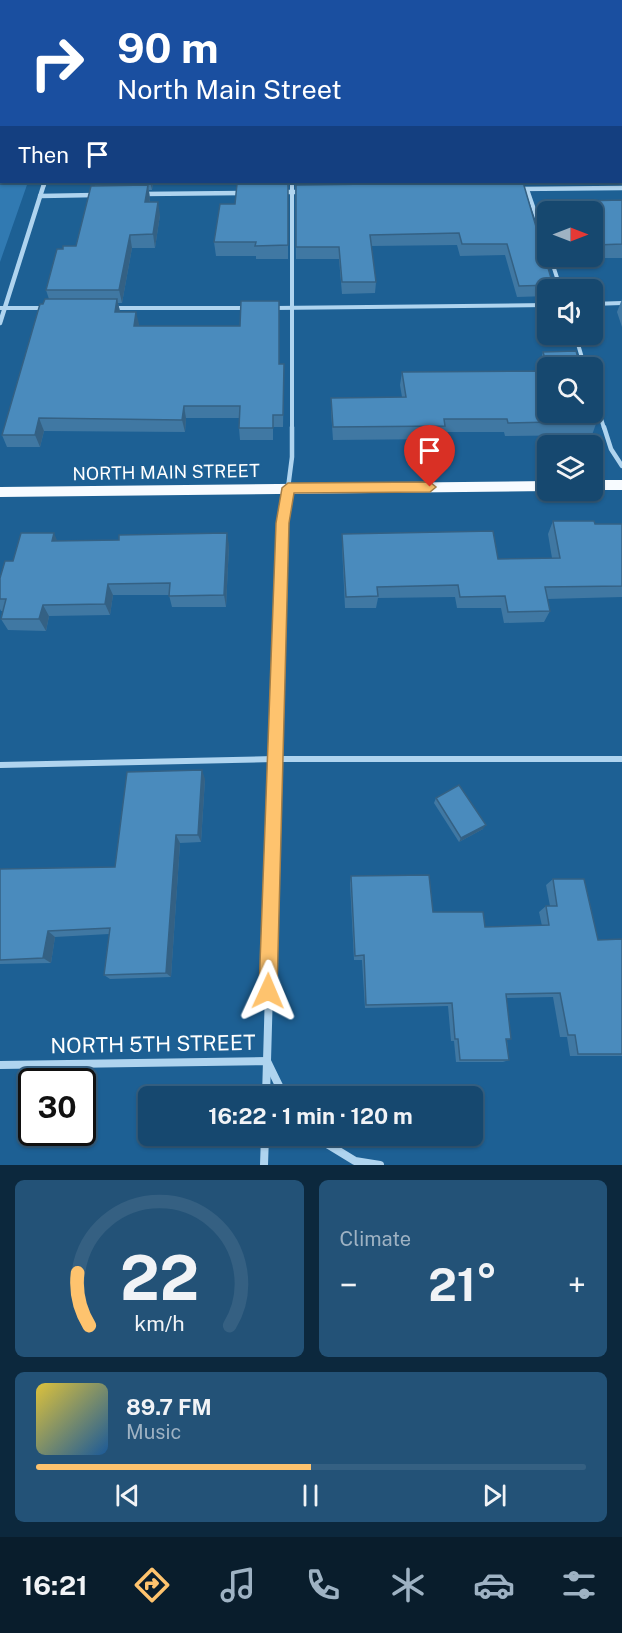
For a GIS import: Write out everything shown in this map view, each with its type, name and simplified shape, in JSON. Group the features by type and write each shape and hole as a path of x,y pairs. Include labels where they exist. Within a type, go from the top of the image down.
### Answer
{"main road":[{"path":"603,485 622,485"},
{"name":"NORTH MAIN STREET","path":"0,492 537,486"}],"street":[{"path":"0,323 2,308 45,183"},
{"path":"581,183 583,188"},
{"path":"516,189 622,188"},
{"path":"268,192 304,192"},
{"path":"140,194 244,193"},
{"path":"40,196 106,195"},
{"path":"266,1086 282,523 288,488"},
{"name":"NORTH 5TH STREET","path":"0,1065 267,1060 279,1086"},
{"path":"264,1165 265,1146"},
{"path":"330,1146 355,1161 380,1165"}],"lane":[{"path":"288,488 292,458 294,308 292,183"},
{"path":"527,189 537,218"},
{"path":"603,304 622,303"},
{"path":"270,308 537,305"},
{"path":"2,308 46,308"},
{"path":"111,308 246,308"},
{"path":"603,423 611,449 622,466"},
{"path":"0,765 274,759 622,759"}],"shaded area":[{"path":"0,183 28,183 0,262"}],"building":[{"path":"523,183 537,230 537,267 548,267 551,279 537,279 537,285 519,286 507,244 462,244 459,233 370,235 376,282 342,282 339,247 296,247 296,185"},
{"path":"237,184 288,184 288,245 255,246 256,242 214,242 220,204 235,204"},
{"path":"148,185 145,202 158,202 153,234 130,235 119,290 46,290 57,249 63,249 63,246 76,246 91,186"},
{"path":"622,200 622,244 603,245 603,201 581,201"},
{"path":"45,299 117,299 115,312 136,312 134,326 240,326 241,301 279,301 279,364 284,364 283,415 273,415 273,428 239,428 240,406 184,406 182,420 39,418 35,435 2,435 40,304 43,304"},
{"path":"576,351 578,357 544,357 543,352"},
{"path":"537,371 537,422 508,423 507,419 444,419 445,426 333,427 331,398 406,397 402,372"},
{"path":"553,521 622,524 622,586 545,587 550,611 508,612 505,596 460,597 458,585 377,587 378,596 346,597 342,534 493,531 498,559 560,558"},
{"path":"21,533 54,533 52,541 119,540 119,535 227,533 224,595 169,596 170,583 108,584 105,604 43,605 39,619 1,619 6,599 0,599 0,578 5,561 13,561"},
{"path":"202,770 198,835 176,835 166,973 104,975 110,928 48,931 43,958 0,960 0,869 115,867 127,772"},
{"path":"459,785 486,825 461,838 436,798"},
{"path":"429,875 433,912 483,912 485,927 549,925 546,906 557,906 553,879 584,879 598,940 622,939 622,1054 578,1054 575,1035 568,1035 560,993 506,994 511,1039 506,1039 509,1060 460,1060 458,1039 455,1039 452,1003 366,1005 364,955 355,956 351,876"}],"route":[{"path":"268,991 282,523 288,488 430,487"}]}
